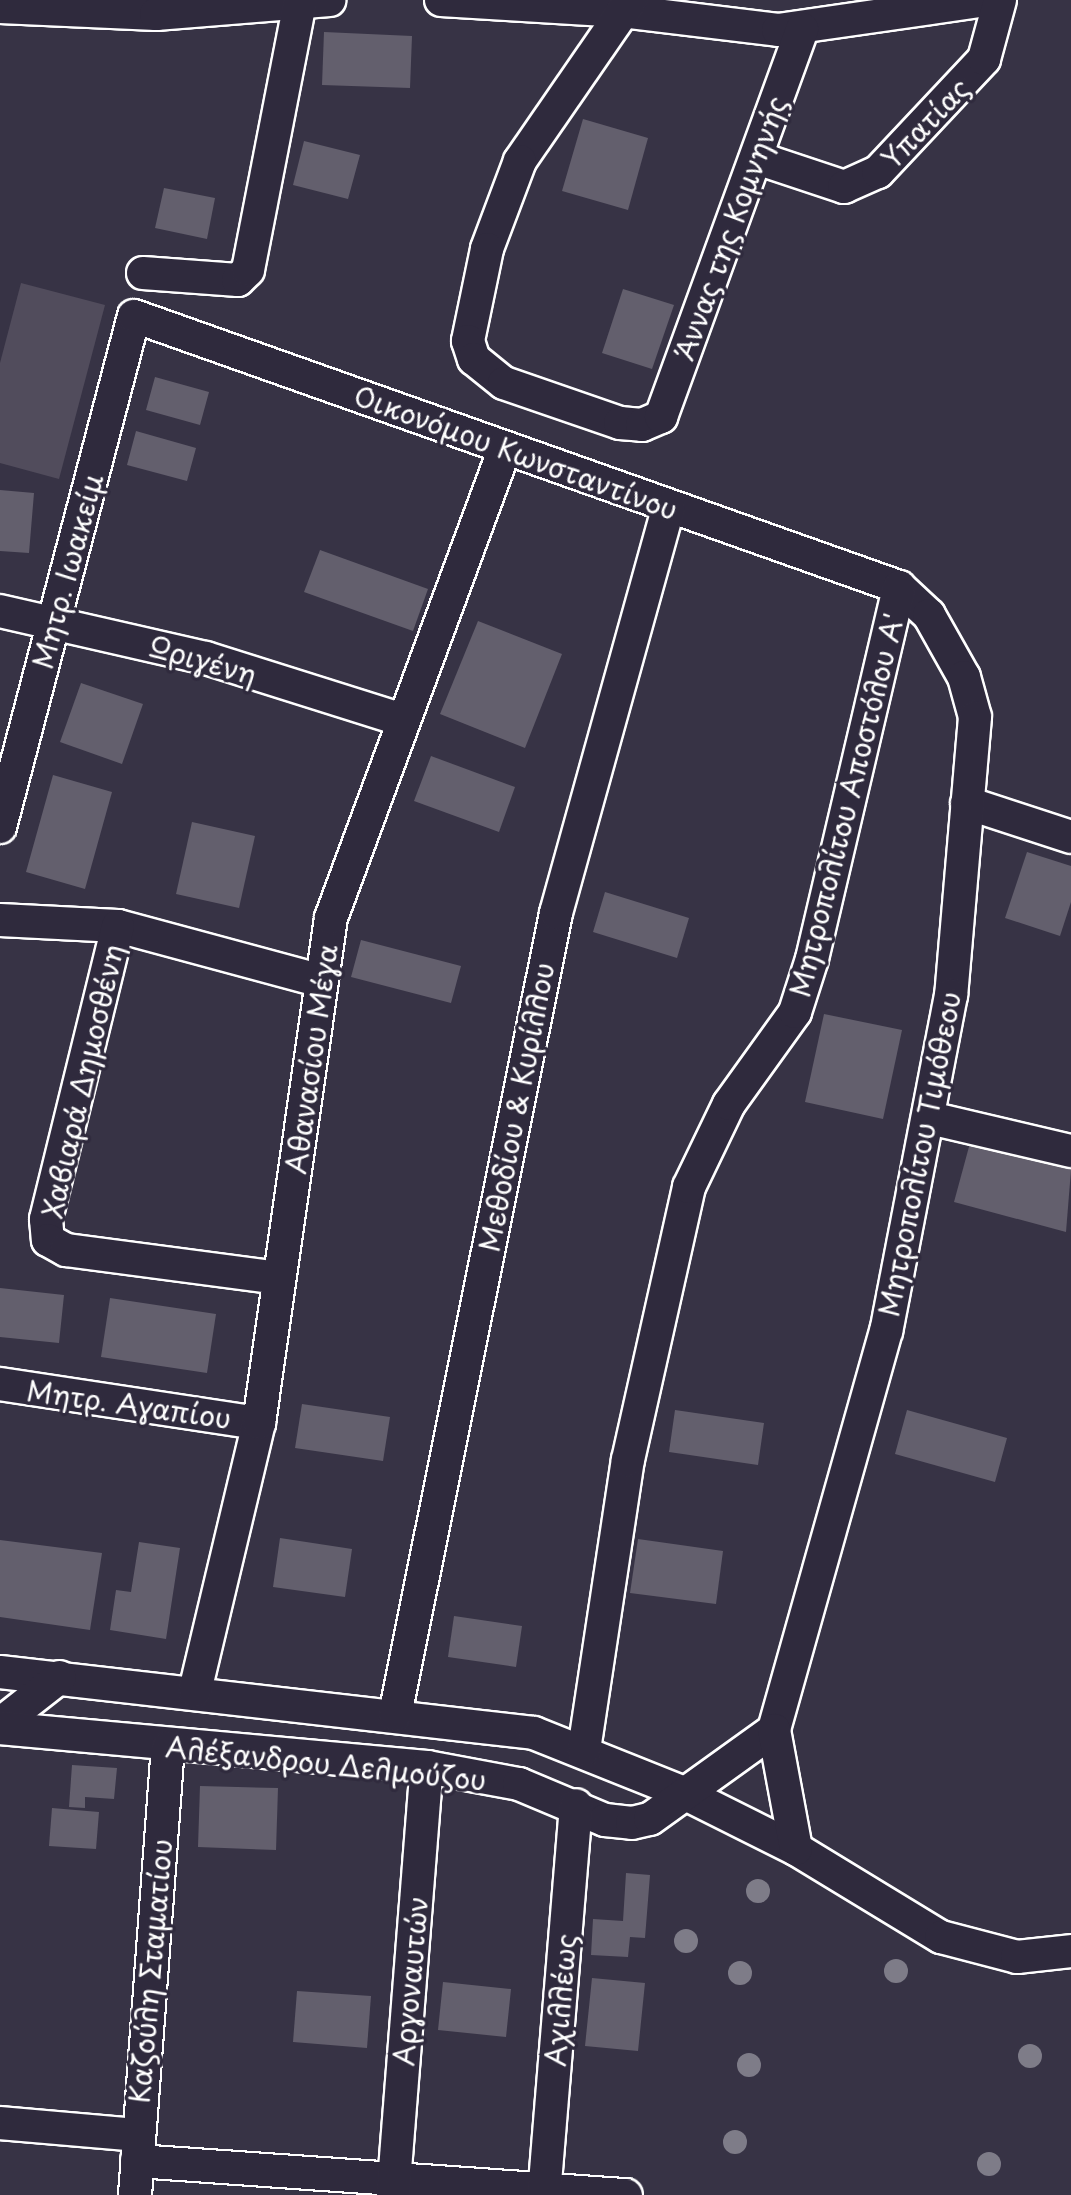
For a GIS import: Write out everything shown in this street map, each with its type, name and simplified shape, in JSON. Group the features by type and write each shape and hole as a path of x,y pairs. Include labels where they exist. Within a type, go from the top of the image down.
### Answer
{"street":[{"path":"441,0 627,5 755,30 802,29 985,0"},
{"name":"Υπατίας","path":"757,158 844,187 878,172 984,59 1000,0"},
{"path":"0,7 315,2 248,270 238,280 219,281 143,273"},
{"name":"Άννας της Κομνηνής","path":"627,5 520,161 496,217 470,330 474,359 504,383 620,423 652,423 661,417 802,29"},
{"name":"Οικονόμου Κωνσταντίνου","path":"134,316 899,587"},
{"name":"Μητρ. Ιωακείμ","path":"0,827 134,316"},
{"name":"Αθανασίου Μέγα","path":"195,1691 259,1423 322,981 342,878 505,448"},
{"name":"Μεθοδίου & Κυρίλλου","path":"395,1715 556,913 669,506"},
{"name":"Μητροπολίτου Τιμόθεου","path":"774,1730 886,1331 930,1118 956,947 972,697 929,615 899,587"},
{"name":"Μητροπολίτου Αποστόλου Α'","path":"584,1750 628,1460 689,1187 729,1104 795,1012 812,959 899,587"},
{"name":"Ωριγένη","path":"0,611 206,658 403,720"},
{"path":"967,803 1071,837"},
{"path":"0,920 118,926 322,981"},
{"name":"Χαβιαρά Δημοσθένη","path":"118,926 46,1219 48,1240 66,1250 279,1278"},
{"path":"930,1118 1071,1151"},
{"name":"Μητρ. Αγαπίου","path":"0,1384 259,1423"},
{"name":"Αλέξανδρου Δελμούζου","path":"0,1672 195,1691 534,1733 584,1750 684,1793 796,1849 964,1945 1017,1957 1071,1951"},
{"path":"0,1726 60,1677"},
{"name":"Αλέξανδρου Δελμούζου","path":"0,1726 168,1747 427,1767 519,1784 576,1805 605,1820 632,1823 650,1819 684,1793"},
{"path":"684,1793 774,1730 796,1849"},
{"name":"Καζούλη Σταματίου","path":"135,2195 168,1747"},
{"name":"Αργοναυτών","path":"393,2188 427,1767"},
{"name":"Αχιλλέως","path":"544,2193 576,1805"},
{"path":"0,2123 393,2188 626,2195"}],"shaded area":[{"path":"21,283 105,305 59,479 0,463 0,363"}],"building":[{"path":"324,32 412,36 410,88 322,85"},
{"path":"583,119 648,138 628,210 562,191"},
{"path":"304,141 360,155 348,199 293,185"},
{"path":"164,188 215,198 207,239 155,228"},
{"path":"623,289 674,305 652,369 602,353"},
{"path":"155,377 209,392 200,425 146,410"},
{"path":"136,431 196,448 187,481 127,465"},
{"path":"0,490 34,493 29,553 0,551"},
{"path":"320,550 428,589 413,631 304,592"},
{"path":"478,621 562,654 525,748 440,714"},
{"path":"81,683 143,704 122,764 60,742"},
{"path":"431,756 515,787 499,832 414,801"},
{"path":"53,775 112,792 85,889 26,872"},
{"path":"192,822 255,836 239,908 176,894"},
{"path":"1027,852 1071,866 1071,902 1060,936 1005,918"},
{"path":"605,892 689,918 677,958 593,932"},
{"path":"361,940 461,966 451,1003 351,977"},
{"path":"824,1014 902,1030 883,1119 805,1102"},
{"path":"970,1143 1071,1170 1066,1232 954,1202"},
{"path":"0,1288 64,1295 59,1343 0,1337"},
{"path":"110,1298 216,1314 207,1373 101,1357"},
{"path":"302,1404 390,1417 383,1461 295,1448"},
{"path":"675,1410 764,1423 758,1465 669,1452"},
{"path":"907,1410 1007,1438 995,1482 895,1454"},
{"path":"280,1538 352,1549 345,1597 273,1587"},
{"path":"638,1539 723,1551 716,1604 630,1593"},
{"path":"0,1540 102,1553 90,1630 0,1617"},
{"path":"139,1542 180,1548 166,1639 110,1630 116,1590 131,1592"},
{"path":"454,1616 522,1626 516,1667 448,1657"},
{"path":"72,1765 117,1768 114,1799 85,1797 85,1808 69,1807"},
{"path":"200,1786 278,1788 276,1850 198,1847"},
{"path":"52,1808 99,1812 96,1849 49,1846"},
{"path":"626,1873 650,1875 645,1938 630,1937 628,1957 591,1955 593,1919 623,1921"},
{"path":"592,1978 645,1983 638,2051 585,2046"},
{"path":"443,1982 511,1989 506,2037 438,2030"},
{"path":"297,1991 371,1996 367,2048 293,2042"}]}
